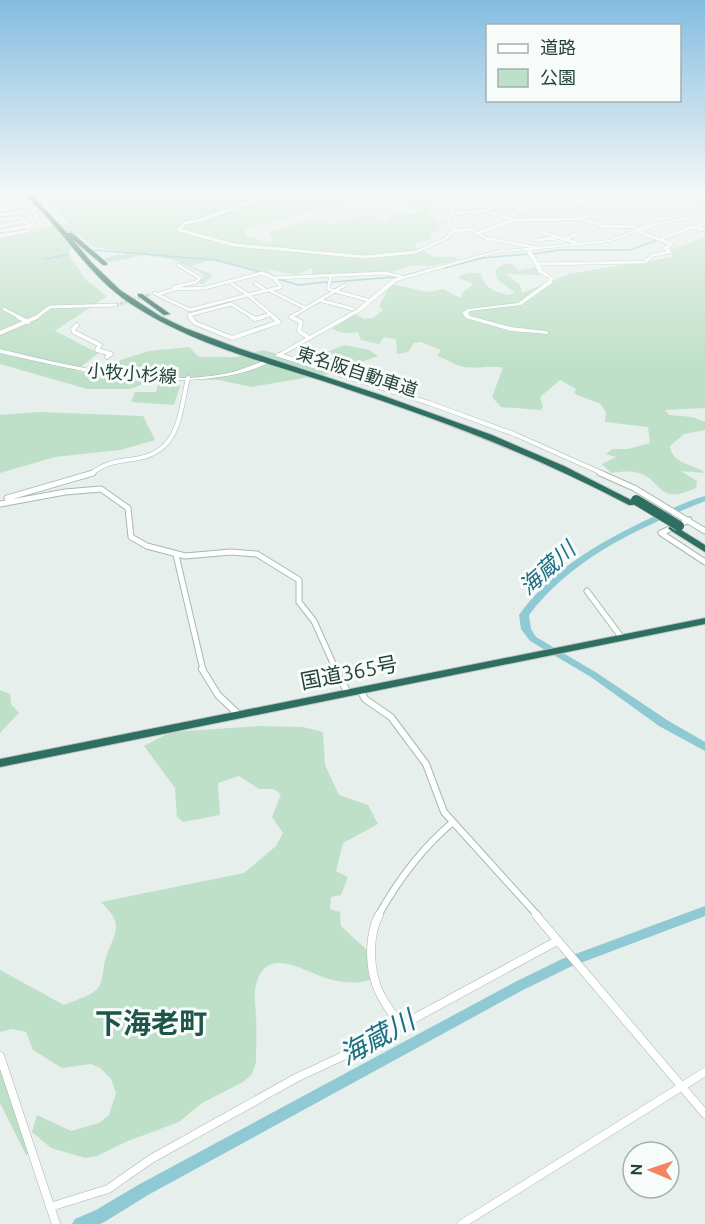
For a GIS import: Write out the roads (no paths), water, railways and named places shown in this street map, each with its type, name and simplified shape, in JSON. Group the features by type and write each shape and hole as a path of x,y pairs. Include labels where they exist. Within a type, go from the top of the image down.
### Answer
{"highway":[{"name":"東名阪自動車道","path":"76,250 92,269 123,296 158,317 208,339 464,426 579,475 681,523 705,543"},
{"name":"東名阪自動車道","path":"83,250 98,268 120,288 151,309 191,328 262,355 495,433 573,467 634,502"},
{"path":"89,250 105,264"},
{"path":"92,269 125,305"},
{"path":"140,295 159,310 191,328"},
{"path":"182,336 284,366"},
{"name":"東名阪自動車道","path":"681,523 705,549"},
{"name":"国道365号","path":"0,763 705,621"}],"main road":[{"path":"278,355 370,301 390,282 401,277 488,254 534,250"},
{"path":"530,252 541,272 552,278 525,301 468,310 465,313 507,328 546,333"},
{"name":"小牧小杉線","path":"0,351 98,374 188,378 235,373 264,363"}],"street":[{"path":"290,250 365,257 419,250"},
{"path":"538,264 645,262 653,255 670,252 668,250"},
{"path":"155,294 199,280 199,276 178,266"},
{"path":"155,294 175,289 205,288 262,273 275,278 384,273 401,277"},
{"path":"331,276 327,288 370,301"},
{"path":"155,294 190,310 282,287 275,278"},
{"path":"255,283 305,308"},
{"path":"232,284 279,322 232,338 195,323 189,315 231,304 255,319 269,315"},
{"path":"309,338 299,331 298,324 301,322 291,317 345,285"},
{"path":"320,300 353,309"},
{"path":"0,333 28,322 50,307 116,305"},
{"path":"4,309 28,322"},
{"path":"77,325 73,329 74,332 100,345 97,350 111,354 107,357"},
{"path":"278,355 499,428 607,476 664,505 681,523 705,531"},
{"path":"0,502 89,476 94,469 120,459 146,459 155,456 168,444 176,429 188,378"},
{"path":"0,502 64,492 105,490 128,508 131,537 147,546 176,555 200,556 250,552 292,574 301,586 298,598 311,615 330,653 332,666 354,692 391,717 426,764 444,812 705,1114"},
{"path":"681,523 661,533 705,562"},
{"path":"176,555 202,672 218,695 239,715"},
{"path":"587,591 622,638"},
{"path":"400,1026 376,985 371,941 372,928 387,900 435,837 453,822"},
{"path":"51,1209 108,1189 152,1159 250,1106 296,1078 400,1026 557,941"},
{"path":"0,1056 56,1224"},
{"path":"462,1224 705,1072"}],"waterway":[{"path":"96,250 216,260 274,276"},
{"path":"533,254 558,250"},
{"path":"45,259 69,254"},
{"path":"444,268 483,258 528,254"},
{"path":"403,276 439,267"},
{"path":"332,282 396,277"},
{"path":"278,279 298,285 327,282"},
{"name":"海蔵川","path":"705,498 631,531 581,560 539,595 524,615 526,629 533,639 594,675 663,723 705,747"},
{"name":"海蔵川","path":"80,1224 101,1216 143,1190 519,986 566,963 705,911"}],"tunnel":[{"path":"116,305 151,294"}],"district":[{"name":"下海老町","path":"151,1023"}]}
